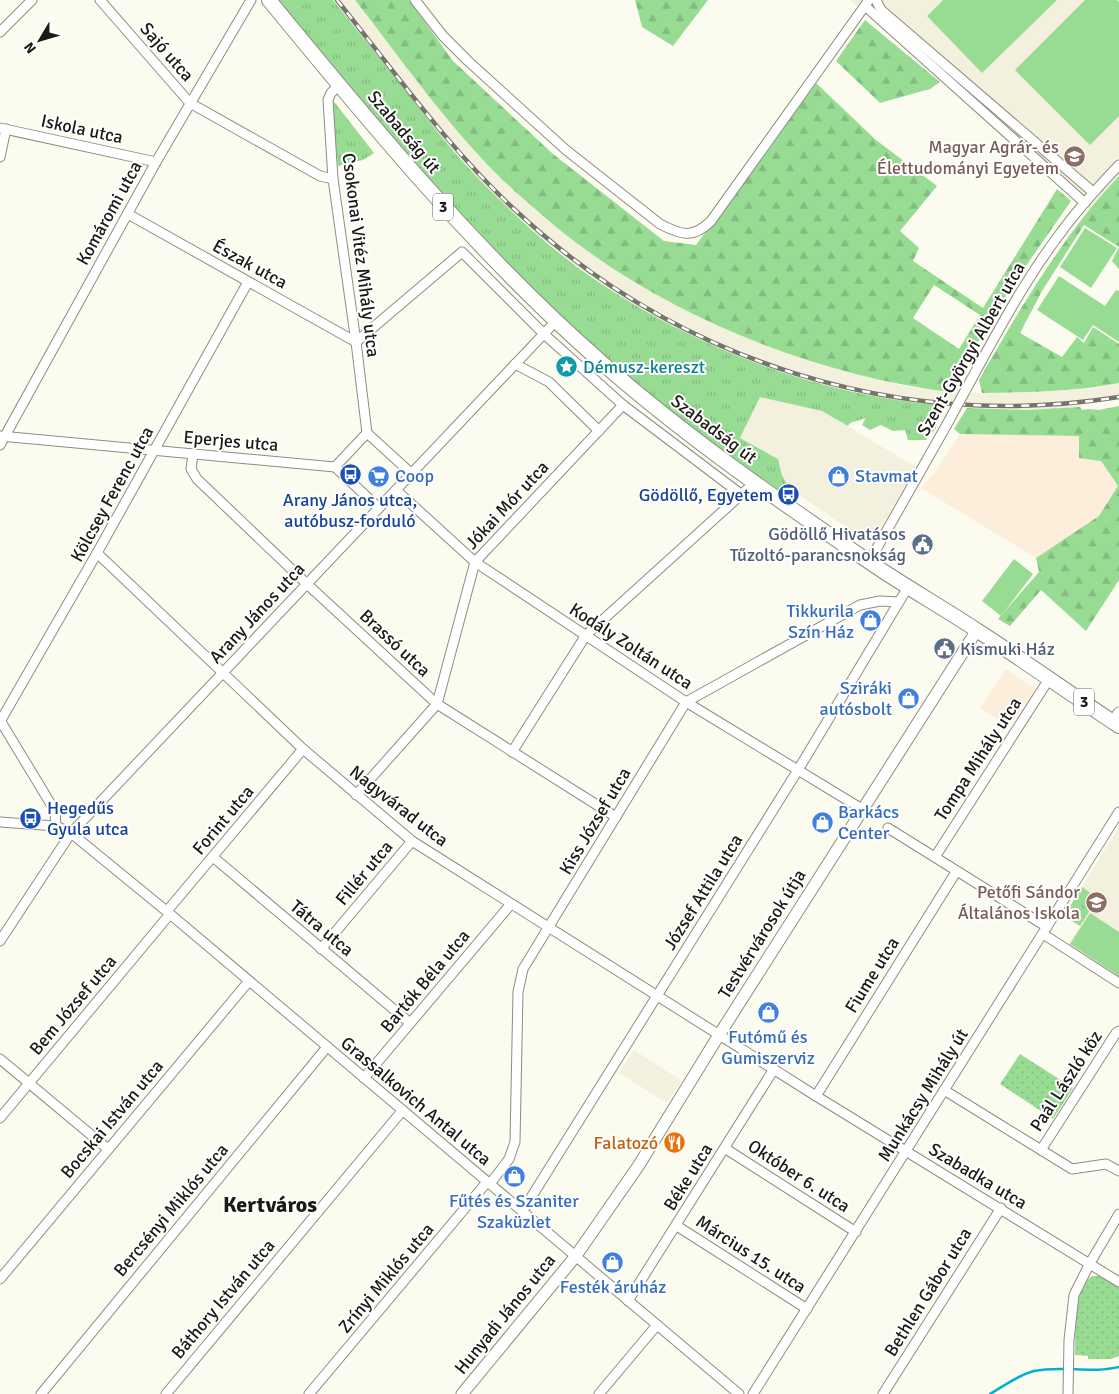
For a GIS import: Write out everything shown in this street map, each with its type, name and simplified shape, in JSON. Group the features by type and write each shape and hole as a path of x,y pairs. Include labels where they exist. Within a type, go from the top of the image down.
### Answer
{"main road":[{"name":"Szabadság út","path":"269,0 450,214 501,268 556,321 658,410 754,483 869,562 977,630 1048,679 1117,720"}],"street":[{"path":"0,32 32,0"},
{"name":"Sajó utca","path":"100,0 190,103 320,176 332,179"},
{"name":"Komáromi utca","path":"1,439 156,162 251,0"},
{"path":"415,0 443,36 468,61 566,150 660,224 674,232 695,233 712,221 867,3 955,81 1093,192"},
{"path":"876,0 881,10 1056,178 1085,203"},
{"name":"Csokonai Vitéz Mihály utca","path":"339,85 331,93 328,100 332,179 356,342 367,433"},
{"path":"0,157 3,128"},
{"name":"Iskola utca","path":"3,128 156,162"},
{"name":"Szent-Györgyi Albert utca","path":"869,562 1030,278 1058,236 1093,192 1119,165"},
{"path":"1056,178 1063,168"},
{"name":"Észak utca","path":"128,214 356,342"},
{"name":"Szabadság út","path":"356,342 462,252 544,334 624,405 742,495"},
{"name":"Kölcsey Ferenc utca","path":"0,720 97,554 248,282"},
{"name":"Arany János utca","path":"0,941 4,926 71,833 556,321"},
{"path":"515,364 549,382 599,431"},
{"name":"Jókai Mór utca","path":"356,795 437,704 475,562 624,405"},
{"path":"379,508 335,467 367,433 412,474"},
{"name":"Eperjes utca","path":"1,439 155,450 335,467"},
{"name":"Brassó utca","path":"193,454 191,469 197,479 437,704 616,816"},
{"path":"512,752 586,635 754,483"},
{"name":"Kodály Zoltán utca","path":"396,490 475,562 686,702 862,809"},
{"name":"Nagyvárad utca","path":"97,554 303,749 412,841 720,1035"},
{"name":"József Attila utca","path":"522,1212 798,770 908,587"},
{"name":"Kiss József utca","path":"488,1183 509,1159 515,1142 518,992 520,977 528,960 686,702 860,605 880,601 899,602"},
{"name":"Testvérvárosok útja","path":"575,1257 639,1165 862,809 977,630"},
{"name":"Tompa Mihály utca","path":"935,857 1048,679"},
{"path":"0,720 55,811 56,826 0,822"},
{"name":"Forint utca","path":"169,913 303,749"},
{"name":"Munkácsy Mihály út","path":"753,1394 1119,812"},
{"name":"Grassalkovich Antal utca","path":"56,826 71,833 169,913 739,1394"},
{"path":"888,828 935,857 1119,983"},
{"name":"Fillér utca","path":"321,948 412,841"},
{"name":"Tátra utca","path":"213,857 410,1023"},
{"name":"Fiume utca","path":"816,1096 956,872"},
{"name":"Bartók Béla utca","path":"364,1078 511,904"},
{"name":"Bem József utca","path":"0,1118 169,913"},
{"name":"Bocskai István utca","path":"0,1279 249,981"},
{"name":"Paál László köz","path":"1041,1150 1119,1031"},
{"name":"Szabadka utca","path":"720,1035 906,1152 1001,1208 1119,1282"},
{"name":"Bercsényi Miklós utca","path":"40,1394 327,1047"},
{"path":"0,1059 108,1149"},
{"name":"Béke utca","path":"628,1301 774,1070"},
{"name":"Paál László köz","path":"944,1090 1072,1169 1106,1164 1119,1171"},
{"name":"Báthory István utca","path":"166,1394 402,1111"},
{"name":"Október 6. utca","path":"726,1148 856,1232"},
{"name":"Zrínyi Miklós utca","path":"309,1394 488,1183"},
{"name":"Bethlen Gábor utca","path":"883,1394 1001,1208"},
{"path":"1068,1394 1069,1340 1074,1295 1090,1263 1119,1214"},
{"name":"Március 15. utca","path":"677,1226 807,1309"},
{"name":"Hunyadi János utca","path":"462,1394 575,1257"},
{"path":"599,1394 657,1325"}],"shaded area":[{"path":"333,0 355,0 441,110 503,180 540,214 582,247 667,300 700,317 808,360 908,387 948,392 982,393 1058,391 1097,388 1119,383 1119,400 1086,403 1080,407 1027,410 994,410 905,402 788,374 749,360 684,332 624,298 577,267 538,235 496,196 451,149"},
{"name":"Magyar Agrár- és Élettudományi Egyetem","path":"850,0 1119,0 1119,242 1099,217"},
{"path":"760,397 822,411 916,467 875,539 858,535 789,488 782,475 778,459 740,438"},
{"path":"960,434 1079,436 1101,461 1118,487 1099,516 1036,558 921,488 934,473"},
{"path":"1006,669 1035,689 1009,727 980,708"},
{"name":"Petőfi Sándor Általános Iskola","path":"1119,827 1119,978 1068,945 1080,926 1064,916"},
{"path":"634,1050 682,1081 667,1103 619,1073"}],"green space":[{"path":"278,0 333,0 464,163 527,226 561,255 597,281 676,328 761,365 849,391 894,400 940,405 936,428 926,440 908,440 905,430 893,431 881,425 870,430 862,425 866,418 850,423 848,426 822,411 760,397 740,438 778,459 782,475 789,488 782,496 706,443 538,301 356,98 342,77"},
{"path":"355,0 409,0 453,61 553,154 664,241 696,245 816,83 876,140 937,186 900,231 919,248 913,261 983,308 1057,189 1071,201 1012,286 948,392 852,373 756,342 710,322 622,274 582,247 533,207 483,160 426,93","holes":["934,285 980,315 959,349 913,318"]},
{"path":"635,0 708,0 673,46 642,27"},
{"path":"943,0 1057,0 982,73 927,16"},
{"path":"1085,0 1117,0 1119,2 1119,116 1090,145 1015,70"},
{"path":"865,20 940,82 930,89 880,103 836,61"},
{"path":"332,99 374,153 363,160 338,166 331,107"},
{"path":"1119,176 1119,247 1084,225 1042,291 1020,333 1062,357 1077,337 1084,343 1093,327 1119,344 1119,383 1068,390 982,393 979,380 1026,300 1060,248 1098,199"},
{"path":"1085,228 1117,248 1091,288 1060,267"},
{"path":"1119,247 1119,269 1112,261"},
{"path":"1059,276 1105,306 1116,290 1119,291 1119,342 1093,325 1083,340 1037,310"},
{"path":"1119,406 1119,580 1086,631 1041,590 1010,626 998,619 1039,572 1036,558 1099,516 1118,486 1101,461 1079,458 1079,436 960,434 954,429 967,408 1027,410 1080,407 1082,410 1099,410"},
{"path":"1014,559 1033,574 1001,616 982,601"},
{"path":"1082,887 1098,898 1080,926 1064,916"},
{"path":"1090,913 1119,932 1119,976 1070,944"},
{"path":"1020,1054 1073,1088 1053,1119 1000,1084"},
{"path":"1092,1276 1100,1276 1119,1288 1119,1356 1111,1359 1088,1359 1088,1356 1075,1355 1078,1302 1081,1292"}],"waterway":[{"path":"990,1394 1017,1378 1034,1371 1045,1369 1098,1370 1119,1367"}],"railway":[{"path":"337,0 444,135 490,186 515,210 579,263 647,308 720,345 796,374 874,393 955,404 1037,405 1119,397"}],"place":[{"name":"Magyar Agrár- és Élettudományi Egyetem","path":"1075,157"},
{"name":"Démusz-kereszt","path":"567,367"},
{"name":"Arany János utca, autóbusz-forduló","path":"350,475"},
{"name":"Coop","path":"379,476"},
{"name":"Stavmat","path":"839,476"},
{"name":"Gödöllő, Egyetem","path":"789,495"},
{"name":"Gödöllő Hivatásos Tűzoltó-parancsnokság","path":"922,544"},
{"name":"Tikkurila Szín Ház","path":"870,621"},
{"name":"Kismuki Ház","path":"944,649"},
{"name":"Sziráki autósbolt","path":"908,698"},
{"name":"Hegedűs Gyula utca","path":"31,818"},
{"name":"Barkács Center","path":"822,822"},
{"name":"Petőfi Sándor Általános Iskola","path":"1096,902"},
{"name":"Futómű és Gumiszerviz","path":"768,1012"},
{"name":"Falatozó","path":"674,1143"},
{"name":"Fűtés és Szaniter Szaküzlet","path":"514,1176"},
{"name":"Festék áruház","path":"613,1262"}],"district":[{"name":"Kertváros","path":"270,1204"}]}
